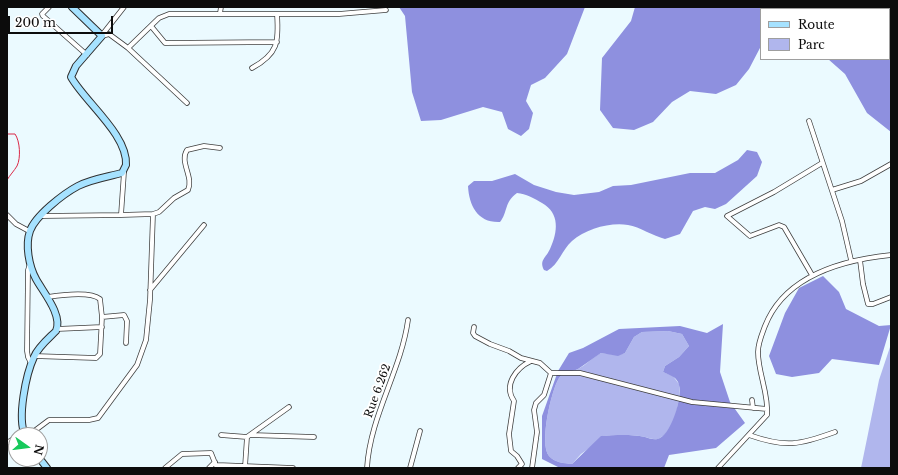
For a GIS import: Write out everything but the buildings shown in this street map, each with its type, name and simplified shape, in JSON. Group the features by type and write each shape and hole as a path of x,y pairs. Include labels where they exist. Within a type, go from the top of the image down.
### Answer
{"street":[{"path":"49,7 42,14 43,16 87,54"},
{"path":"72,7 102,36"},
{"path":"121,215 124,172 126,165 125,157 111,127 81,92 71,77 73,71 124,7"},
{"path":"220,13 221,7"},
{"path":"128,48 159,18 169,14 339,14 386,10"},
{"path":"252,68 265,61 273,52 277,42 277,14"},
{"path":"151,26 165,43 277,42"},
{"path":"102,36 109,34 128,48 187,103"},
{"path":"809,121 842,220 851,260"},
{"path":"42,216 153,214 159,212 174,198 188,190 190,182 185,153 187,150 204,146 220,148"},
{"path":"812,275 784,227 780,225 750,236 727,216 779,189 822,163"},
{"path":"832,190 861,180 891,164"},
{"path":"57,329 55,315 48,297 36,278 30,264 28,247 30,232 34,222 63,196 78,186 124,172"},
{"path":"38,427 49,420 94,420 105,410 137,366 146,340 150,290 153,214"},
{"path":"7,215 16,224 30,232"},
{"path":"150,290 204,225"},
{"path":"718,468 765,419 767,409 758,351 762,333 770,314 780,300 793,288 812,275 851,260 891,255"},
{"path":"860,260 863,284 868,304 873,304 891,297"},
{"path":"30,264 28,270 27,351 28,358 31,363"},
{"path":"34,356 96,358 100,354 102,301 98,297 67,294 48,297"},
{"path":"102,317 124,315 127,321 126,342"},
{"name":"Rue 6.262","path":"367,468 371,435 399,361 408,320"},
{"path":"24,427 22,398 34,356 57,329 102,327"},
{"path":"474,327 473,333 480,339 509,351 520,358 540,363 551,373 580,373 692,402 767,409"},
{"path":"518,468 522,464 517,456 511,451 509,434 514,401 510,395 509,386 513,376 526,363 532,361"},
{"path":"532,468 537,432 534,410 536,403 544,395 551,373"},
{"path":"752,400 753,408"},
{"path":"244,467 249,436 289,407"},
{"path":"410,468 420,431"},
{"path":"749,436 765,441 794,444 810,441 835,432"},
{"path":"221,435 314,437"},
{"path":"165,468 182,454 211,453 217,465"},
{"path":"209,468 217,465 293,468"}],"green space":[{"path":"668,331 682,334 689,346 679,357 665,366 663,372 673,376 679,384 679,398 676,414 670,428 665,434 657,439 629,435 602,436 572,464 560,462 551,458 546,450 545,441 547,417 559,378 565,373 576,370 601,353 618,355 625,353 634,337 642,332"},
{"path":"891,344 891,468 861,468 879,380"}],"shaded area":[{"path":"399,7 585,7 567,54 545,78 531,85 526,101 533,113 529,129 521,136 508,129 502,112 483,107 441,120 421,121 412,92 405,16"},
{"path":"635,7 891,7 891,132 867,113 845,74 829,60 890,60 890,8 760,8 760,48 749,69 736,85 716,94 690,91 672,102 653,122 634,130 613,128 600,110 602,58 631,21"},
{"path":"747,150 757,152 762,162 757,176 726,204 715,209 705,207 693,211 680,234 665,239 628,225 621,224 598,227 584,233 572,241 555,265 547,271 544,270 542,264 553,243 556,230 555,217 548,207 533,198 517,193 508,203 500,222 492,222 486,220 476,212 470,200 468,186 474,181 492,181 515,174 534,185 556,192 574,195 599,192 613,186 631,185 690,173 715,173 738,160"},
{"path":"823,276 839,292 846,309 879,326 891,325 879,365 832,359 819,373 792,377 776,374 769,356 785,313 799,288"},
{"path":"723,324 720,372 730,402 745,423 716,448 669,455 664,468 560,468 542,459 542,416 558,371 569,353 583,348 619,329 680,326 707,333","holes":["668,331 682,334 689,346 679,357 665,366 663,372 672,376 678,382 679,395 673,421 660,438 652,439 629,435 601,436 572,464 557,461 549,456 546,450 545,441 547,417 556,385 561,376 565,373 578,369 601,353 618,356 625,353 634,337 642,332"]}],"waterway":[{"path":"7,134 15,134 19,145 17,166 7,180"}]}
